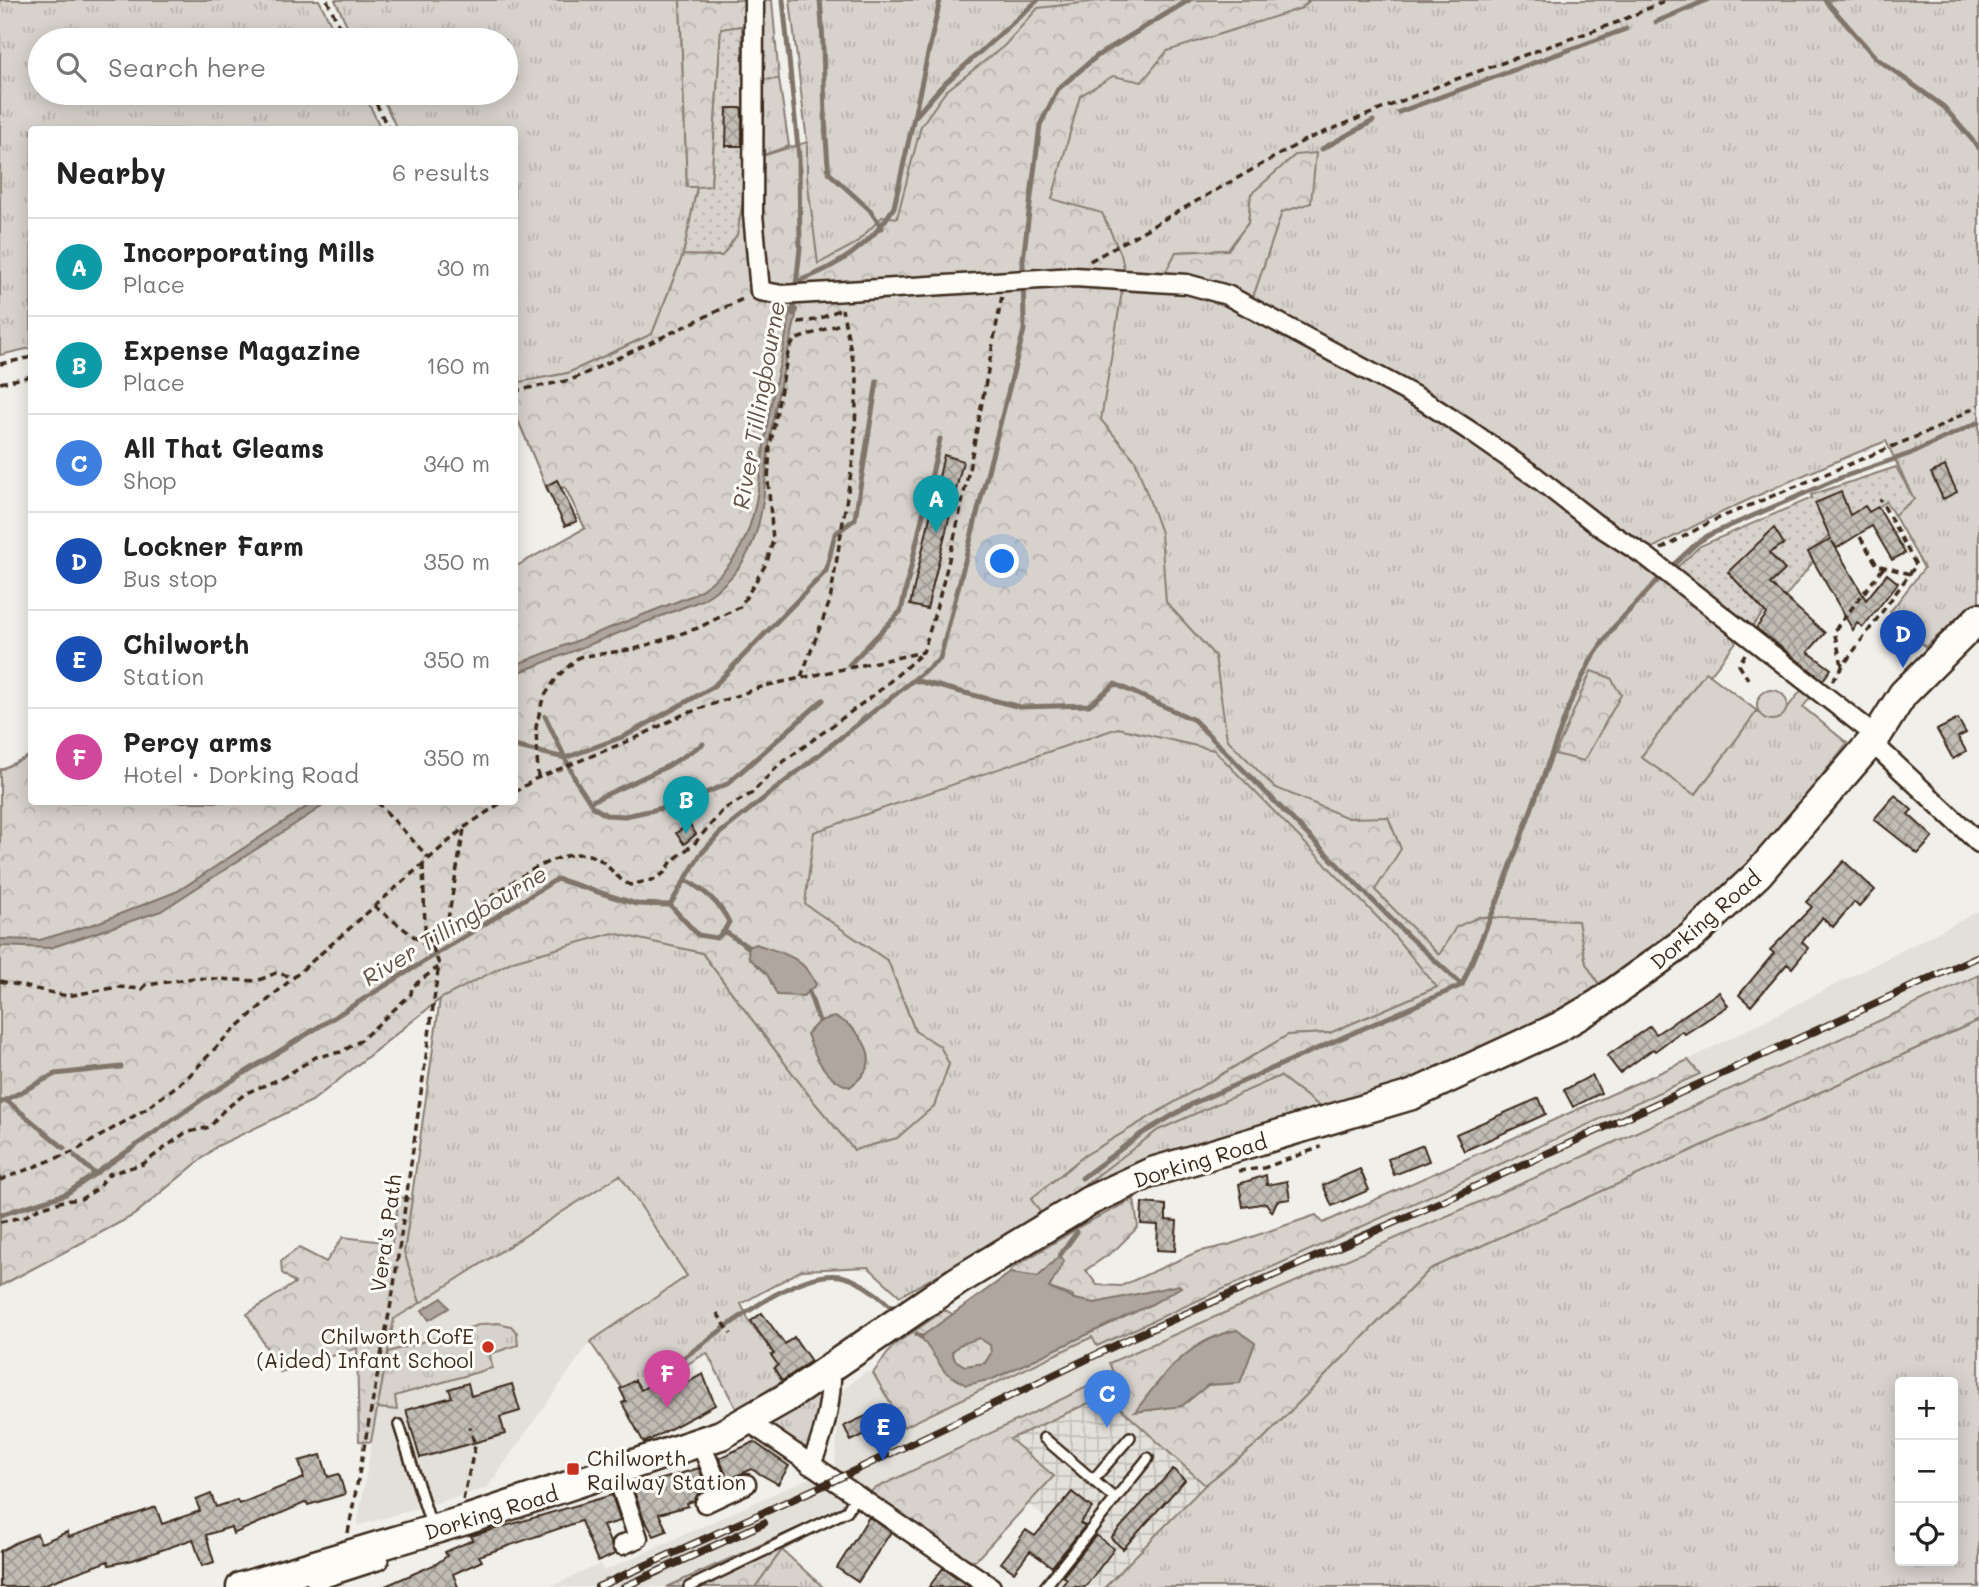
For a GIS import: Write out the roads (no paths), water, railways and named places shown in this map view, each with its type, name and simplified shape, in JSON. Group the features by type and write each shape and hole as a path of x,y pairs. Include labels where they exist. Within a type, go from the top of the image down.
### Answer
{"main road":[{"name":"Dorking Road","path":"241,1587 405,1545 432,1530 474,1524 701,1444 749,1422 956,1282 1122,1184 1152,1172 1412,1095 1559,1027 1662,960 1719,912 1794,835 1878,741 1903,694 1979,618"}],"street":[{"path":"754,0 753,214 760,291 782,295 1074,277 1187,284 1227,295 1271,316 1424,401 1647,556 1823,694 1878,741 1979,843"},
{"path":"810,1465 819,1444 831,1390 831,1380 824,1371"},
{"path":"749,1422 855,1497 991,1587"},
{"path":"701,1444 722,1495"},
{"path":"616,1472 636,1539"},
{"path":"705,1503 746,1484"},
{"path":"405,1545 474,1524"}],"lane":[{"path":"399,1424 432,1530"},
{"path":"1093,1480 1130,1437"},
{"path":"1045,1438 1115,1499"},
{"path":"1045,1587 1148,1458"},
{"path":"689,1587 846,1511 855,1497"}],"waterway":[{"name":"River Tillingbourne","path":"783,0 799,158 800,248 793,314"},
{"path":"820,0 829,173 870,210 882,228"},
{"path":"796,282 852,254 875,233 894,207 940,0"},
{"path":"914,118 941,87 1038,0"},
{"name":"River Tillingbourne","path":"0,1215 66,1194 204,1098 557,879 636,904 670,905 700,855 720,833 940,659 1024,330 1023,260 1040,125 1058,89 1097,56 1189,0"},
{"path":"1656,22 1707,0"},
{"path":"1825,0 1876,58 1944,107 1979,148"},
{"path":"1399,112 1626,29"},
{"path":"1322,149 1373,121"},
{"path":"518,747 565,758 625,736 713,687 826,571 835,534 855,519 877,381"},
{"path":"1672,566 1711,534 1840,478 1912,453 1979,422"},
{"path":"849,665 901,611 940,439"},
{"path":"1082,1178 1141,1134 1194,1103 1462,985 1500,895 1572,698 1592,658 1613,628 1657,581"},
{"path":"914,680 1020,707 1089,705 1115,684 1194,720 1407,935 1462,985"},
{"path":"545,716 576,781 593,807 606,815 625,816 677,805 727,784 823,700"},
{"path":"590,802 668,766 703,744"},
{"path":"686,880 705,893 721,909 729,922 724,931"},
{"path":"670,905 698,935 717,938 724,931 748,947"},
{"path":"809,992 819,1021"},
{"path":"6,1100 55,1074 121,1067"},
{"name":"River Tillingbourne","path":"0,1103 6,1100 64,1148"},
{"name":"River Tillingbourne","path":"75,1156 95,1174"},
{"path":"1060,1255 1077,1232"},
{"path":"673,1365 777,1294 821,1276 840,1276 854,1280 890,1306"},
{"path":"917,1334 921,1337"}],"railway":[{"path":"598,1587 833,1481 1135,1336 1459,1194 1979,956"},
{"path":"624,1587 764,1523"}],"place":[{"name":"Incorporating Mills","path":"936,533"},
{"name":"Lockner Farm","path":"1903,668"},
{"name":"Expense Magazine","path":"686,834"},
{"name":"Chilworth CofE (Aided) Infant School","path":"488,1347"},
{"name":"Percy arms","path":"667,1408"},
{"name":"All That Gleams","path":"1107,1428"},
{"name":"Chilworth","path":"883,1461"},
{"name":"Chilworth Railway Station","path":"573,1469"}]}
